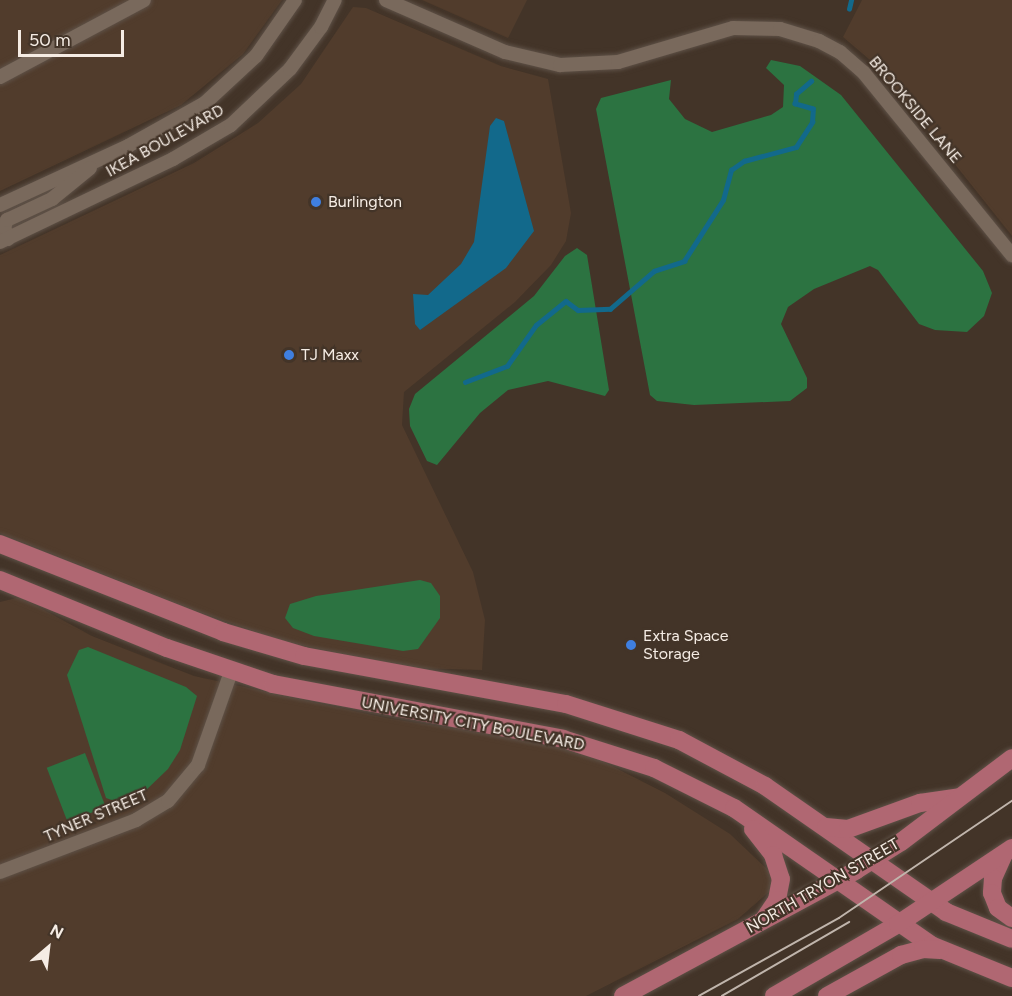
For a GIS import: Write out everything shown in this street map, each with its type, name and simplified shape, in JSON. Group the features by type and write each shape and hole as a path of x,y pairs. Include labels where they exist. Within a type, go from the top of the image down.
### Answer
{"main road":[{"name":"UNIVERSITY CITY BOULEVARD","path":"0,544 223,632 304,656 531,696 645,727 734,767 822,825 930,902 964,921 1012,939"},
{"name":"UNIVERSITY CITY BOULEVARD","path":"0,580 231,672 322,696 510,728 598,748 672,775 734,808 898,924 946,952 1012,978"},
{"name":"NORTH TRYON STREET","path":"623,996 760,924 871,861 962,797 1012,758"},
{"path":"822,825 848,829 920,803 962,797"},
{"path":"734,808 765,843 779,868 781,886 777,900 760,924"},
{"path":"774,996 898,924 1011,849"},
{"path":"1011,849 996,868 991,888 996,906 1012,918"},
{"path":"827,996 901,955 931,948 946,952"}],"street":[{"path":"0,77 144,0"},
{"name":"IKEA BOULEVARD","path":"0,205 179,119 216,95 256,56 295,0"},
{"name":"IKEA BOULEVARD","path":"4,241 172,159 231,125 290,69 321,27 335,0"},
{"name":"BROOKSIDE LANE","path":"386,0 506,52 560,65 618,62 734,28 780,29 813,38 857,65 1012,255"},
{"path":"4,241 4,226 7,220 52,199 100,158"},
{"name":"TYNER STREET","path":"0,872 136,820 168,801 198,765 231,672"}],"shaded area":[{"path":"0,0 282,0 243,54 181,105 0,191"},
{"path":"422,0 527,0 508,38"},
{"path":"862,0 1012,0 1012,236 876,65 843,37"},
{"path":"353,7 366,8 501,66 548,79 571,213 566,241 551,265 515,302 404,392 402,425 473,572 485,620 482,670 411,668 285,642 188,608 0,533 0,255 194,163 258,123 301,84"},
{"path":"20,597 92,636 194,676 386,718 551,744 604,762 665,793 730,834 769,871 773,881 770,891 738,919 586,996 0,996 0,602"}],"green space":[{"path":"771,60 800,66 841,95 983,271 992,293 984,316 967,332 935,330 919,324 878,270 870,266 814,289 788,307 781,324 807,378 807,388 790,401 694,405 657,401 650,395 596,109 601,98 671,80 669,99 685,119 712,132 771,115 783,107 784,85 766,68"},
{"path":"577,248 587,255 609,390 605,396 548,381 508,390 480,413 437,465 427,461 410,426 409,409 415,394 534,296 565,256"},
{"path":"420,580 431,583 440,596 440,618 418,649 403,651 314,636 293,628 285,618 290,604 316,596"},
{"path":"88,647 186,687 197,696 180,750 168,769 143,793 120,803 106,798 67,675 79,650"},
{"path":"85,753 106,807 68,822 47,768"}],"water":[{"path":"496,118 504,121 534,231 506,268 420,330 415,324 413,294 428,295 461,264 474,242 490,126"}],"waterway":[{"path":"849,9 851,0"},
{"path":"465,382 507,366 536,325 566,301 578,310 610,309 654,271 684,261 723,200 731,170 744,161 796,147 812,122 813,109 795,104 796,94 811,81"}],"tram line":[{"path":"699,996 839,918 1012,801"},
{"path":"722,996 849,922"}],"place":[{"name":"Burlington","path":"316,202"},
{"name":"TJ Maxx","path":"289,355"},
{"name":"Extra Space Storage","path":"631,645"}]}
